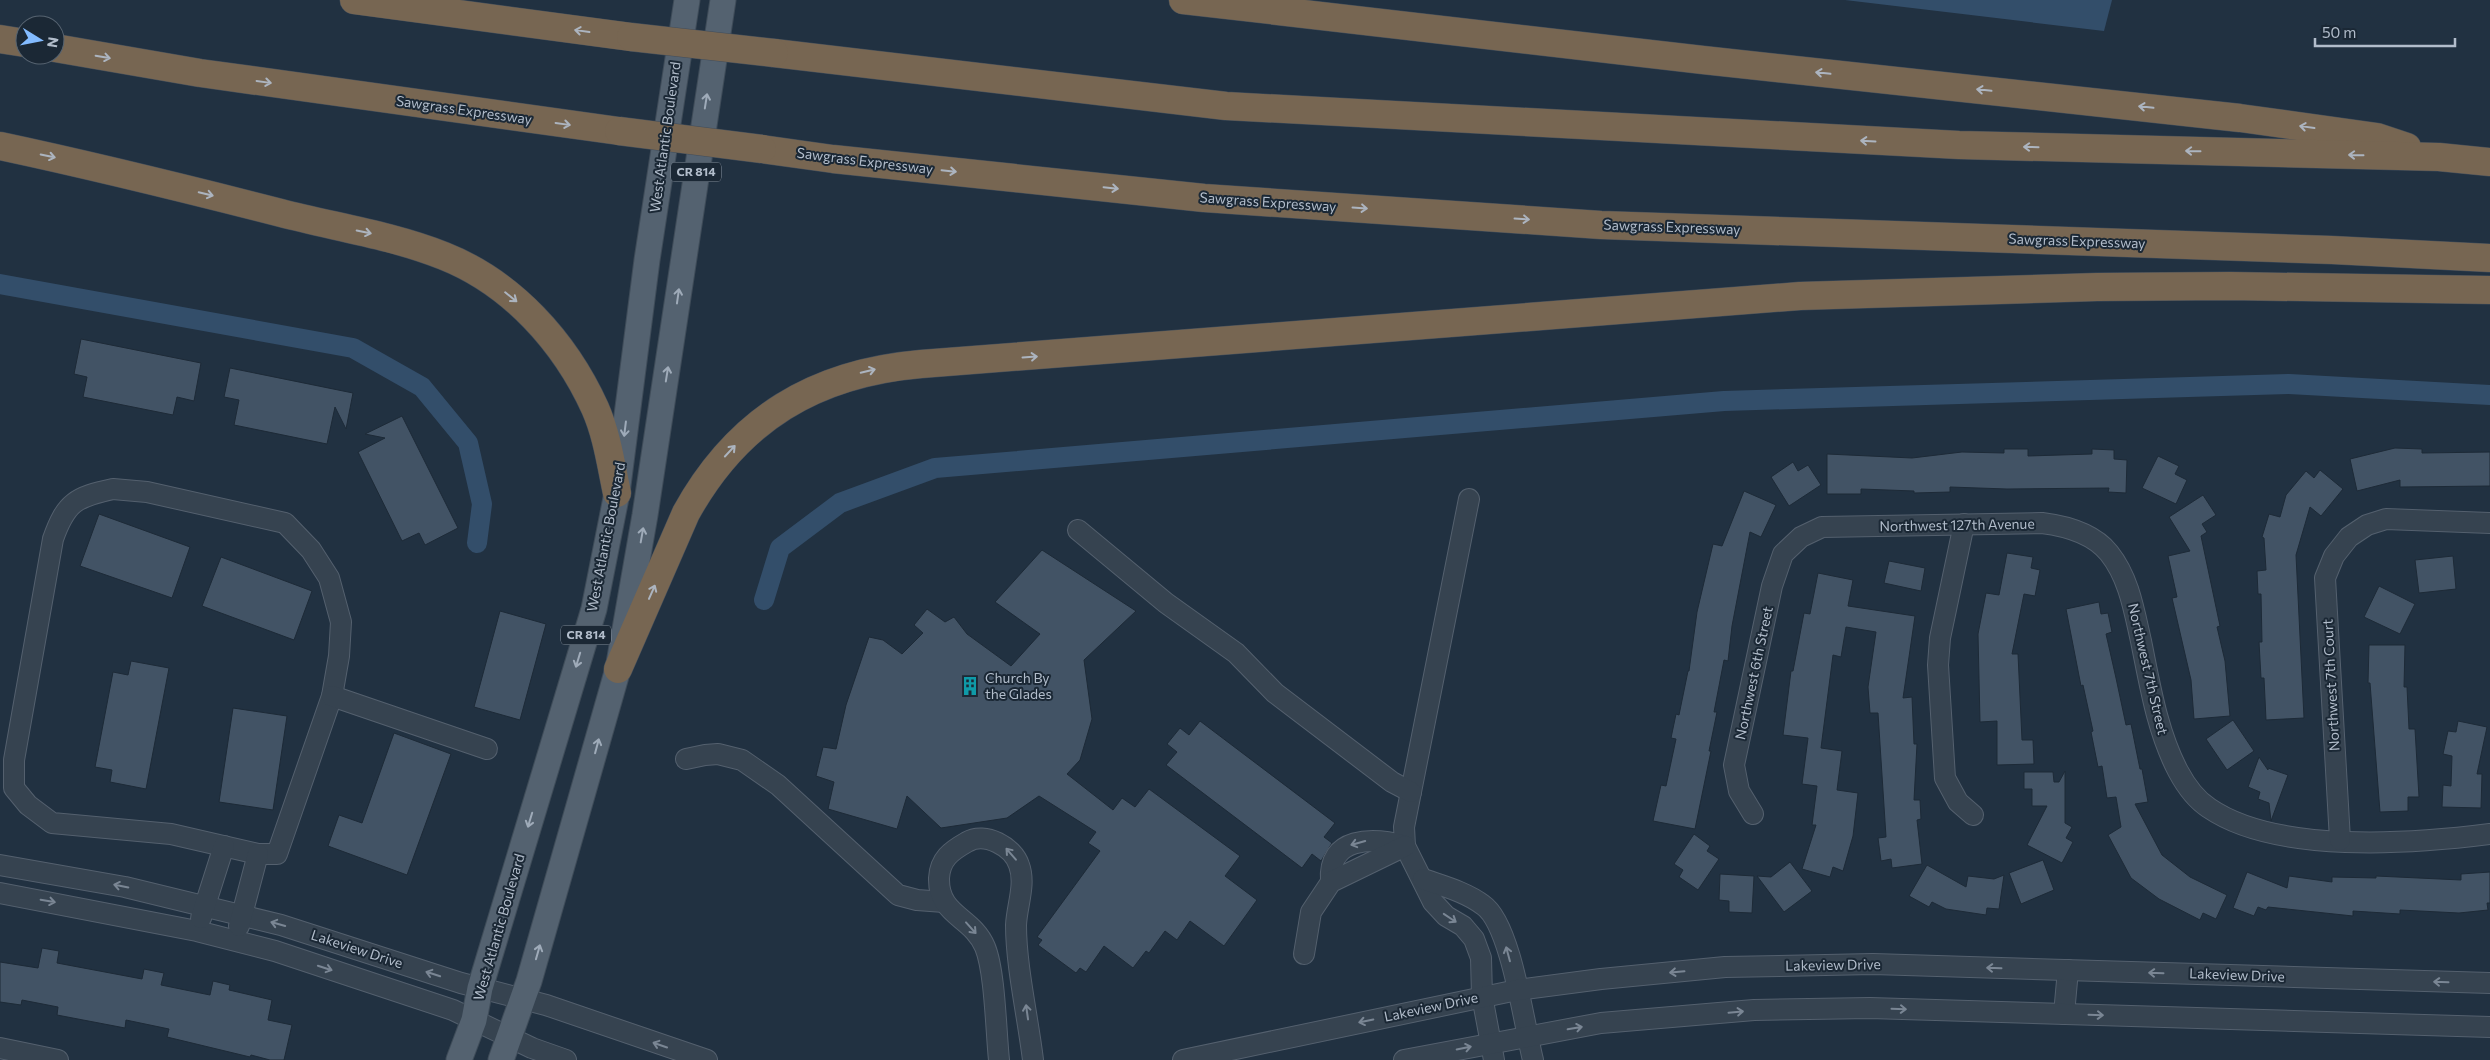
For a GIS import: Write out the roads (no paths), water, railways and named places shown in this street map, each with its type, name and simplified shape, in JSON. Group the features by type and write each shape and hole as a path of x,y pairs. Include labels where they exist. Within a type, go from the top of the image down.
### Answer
{"highway":[{"path":"354,0 631,37 1226,106 1959,145 2439,157 2490,162"},
{"path":"1183,0 2240,118 2377,137 2439,157"},
{"path":"0,39 15,41"},
{"name":"Sawgrass Expressway","path":"65,50 200,73 833,159 1204,198 1601,225 2312,249 2490,258"},
{"path":"0,146 372,234 444,256 471,268 515,300 535,319 569,362 595,408 603,430 617,494"},
{"path":"618,669 686,513 697,493 719,463 733,447 773,413 817,388 868,371 912,365 1800,296 2106,287 2490,290"}],"main road":[{"name":"West Atlantic Boulevard","path":"459,1060 474,1020 480,988 594,609 617,494 647,260 687,0"},
{"name":"CR 814","path":"501,1060 523,999 584,793 618,669 647,505 723,0"}],"street":[{"path":"113,489 147,492 285,523 311,550 329,578 342,622 339,656 332,696 277,854 258,854 170,834 52,823 7,790 14,760 52,539 61,515 84,495 113,489"},
{"path":"1469,498 1404,827 1405,846 1433,902 1446,916 1464,926 1474,939 1481,958 1482,996 1492,1052"},
{"name":"Northwest 7th Court","path":"2340,840 2326,578 2334,556 2349,538 2367,525 2386,519 2490,523"},
{"name":"Northwest 127th Avenue","path":"1801,537 1822,527 2042,523 2066,526 2087,536 2108,552"},
{"path":"1964,524 1940,638 1938,665 1945,778 1958,802 1973,815"},
{"path":"1078,530 1166,603 1236,653 1276,693 1392,782 1411,792"},
{"name":"Northwest 6th Street","path":"1753,814 1739,791 1734,765 1772,586 1782,554 1801,537"},
{"name":"Northwest 7th Street","path":"2108,552 2122,574 2132,599 2156,713 2171,757 2189,790 2208,808 2230,821 2258,832 2293,838 2387,842 2448,839 2490,834"},
{"path":"332,696 487,749"},
{"path":"686,759 718,754 742,760 778,785 898,894 917,900 944,902"},
{"path":"999,1060 990,972 985,948 972,926 951,911 944,902 939,890 940,868 949,852 971,839 991,840 1009,849 1019,864 1022,882 1018,899 1016,926 1033,1060"},
{"path":"1304,954 1311,912 1331,882 1330,870 1342,849 1357,842 1374,840 1405,846"},
{"path":"197,931 224,846"},
{"path":"235,940 258,854"},
{"name":"Lakeview Drive","path":"0,865 125,887 281,925 480,988 546,1004 707,1060"},
{"path":"1423,879 1458,892 1484,905 1500,926 1533,1060"},
{"name":"Lakeview Drive","path":"0,893 235,940 454,1010 510,1037 566,1060"},
{"name":"Lakeview Drive","path":"1183,1060 1517,990 1601,979 1726,967 1873,964 2490,983"},
{"path":"2064,1014 2068,970"},
{"path":"1404,1060 1492,1052 1527,1036 1601,1023 1754,1010 1870,1008 2490,1027"},
{"path":"0,1048 58,1060"}],"water":[{"path":"1845,0 2112,0 2104,31"}],"waterway":[{"path":"0,284 353,348 422,387 468,443 482,504 477,543"},
{"path":"764,600 780,548 840,503 935,468 1724,401 2289,384 2490,395"}],"place":[{"name":"Church By the Glades","path":"970,686"}]}
